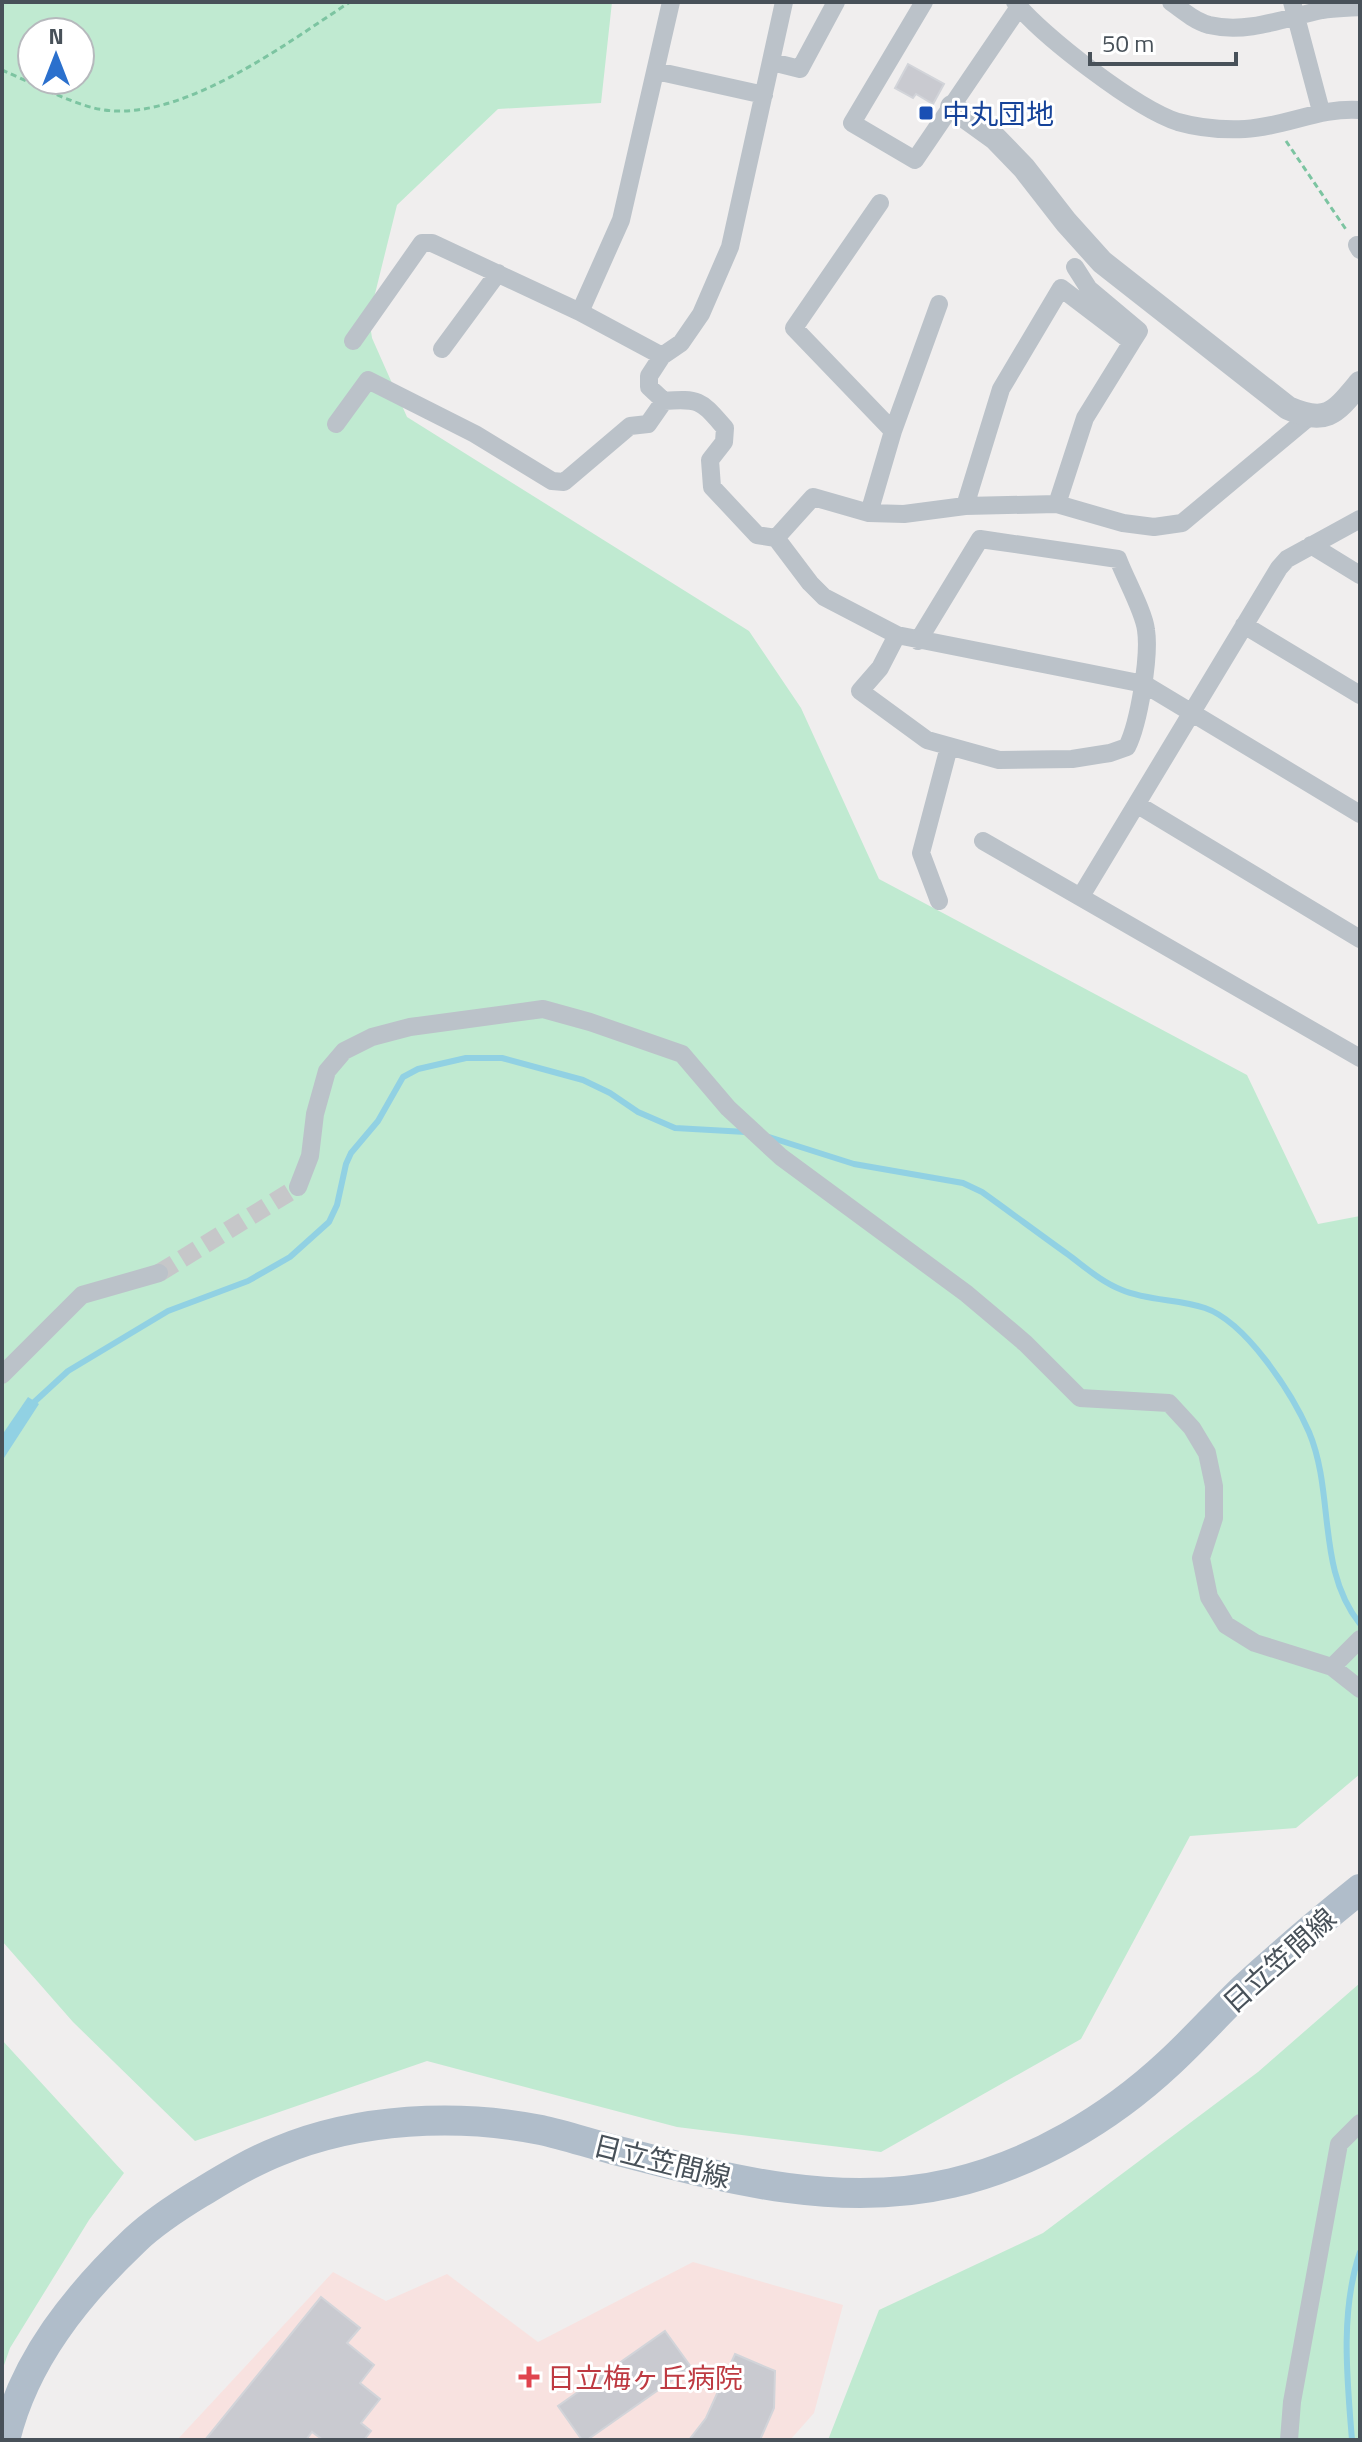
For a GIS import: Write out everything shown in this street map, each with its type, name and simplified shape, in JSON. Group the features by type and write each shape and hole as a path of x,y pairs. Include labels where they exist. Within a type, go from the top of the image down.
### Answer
{"main road":[{"name":"日立笠間線","path":"5,2440 34,2365 56,2329 106,2268 150,2226 182,2204 226,2177 279,2151 316,2138 361,2128 459,2121 541,2130 755,2185 800,2191 901,2192 953,2183 1027,2157 1078,2132 1120,2104 1168,2064 1242,1990 1360,1889"}],"street":[{"path":"580,312 621,220 671,2"},
{"path":"784,2 730,247 701,314 681,343 662,356 649,376 649,387 664,401 690,399 704,404 725,428 724,442 710,460 712,487 757,535 776,538 824,597 897,635 1144,684 1360,814"},
{"path":"772,62 800,69 836,2"},
{"path":"924,2 852,123 915,160 1017,4 1102,77 1177,122 1220,129 1275,125 1321,111 1360,110"},
{"path":"1171,2 1199,21 1226,28 1249,27 1294,9 1360,7"},
{"path":"1294,9 1321,111"},
{"path":"656,71 764,95"},
{"path":"952,107 995,138 1024,168 1061,229 1128,285 1288,408 1309,417 1325,416 1339,409 1360,383"},
{"path":"880,203 794,328 893,431"},
{"path":"353,341 422,243 432,243 580,312 662,356"},
{"path":"1057,504 1085,418 1139,331 1089,289 1075,267"},
{"path":"442,349 498,273"},
{"path":"965,506 1001,389 1061,288 1132,342"},
{"path":"869,513 893,431 939,304"},
{"path":"336,424 368,380 475,434 552,481 564,482 630,426 648,424 664,401"},
{"path":"776,538 813,497 869,513 904,514 965,506 1057,504 1123,523 1154,527 1182,523 1309,417"},
{"path":"1081,896 1279,568 1287,559 1360,519"},
{"path":"897,635 880,668 860,691 927,740 999,760 1072,759 1127,747 1134,734 1144,684 1146,629 1118,559 980,539 918,641"},
{"path":"1311,545 1360,575"},
{"path":"1244,625 1360,695"},
{"path":"939,901 921,853 949,747"},
{"path":"1138,805 1360,939"},
{"path":"983,841 1360,1058"},
{"path":"298,1187 310,1156 315,1114 327,1071 344,1051 372,1037 410,1027 543,1009 682,1054 728,1108 781,1157 967,1294 1025,1343 1080,1398 1169,1403 1192,1428 1207,1453 1214,1486 1214,1518 1201,1558 1209,1597 1226,1625 1255,1643 1332,1667 1360,1689"},
{"path":"2,1375 82,1295 159,1273"},
{"path":"1332,1667 1360,1639"},
{"path":"1289,2440 1295,2387 1339,2144 1360,2123"}],"path":[{"path":"2,70 94,108 139,111 197,94 270,54 350,2"},
{"path":"1275,125 1358,248"}],"shaded area":[{"name":"日立梅ヶ丘病院","path":"693,2262 843,2305 814,2413 790,2440 177,2440 333,2272 386,2301 447,2274 538,2342"}],"green space":[{"path":"2,2 612,2 601,103 498,109 397,205 369,318 372,338 407,417 749,631 801,708 879,879 1247,1075 1318,1224 1360,1216 1360,1774 1296,1828 1190,1836 1081,2039 881,2152 677,2127 427,2061 195,2141 73,2022 2,1941"},
{"path":"1360,1983 1360,2440 828,2440 879,2310 1043,2233 1258,2072"},
{"path":"2,2040 124,2173 89,2220 10,2348 2,2371"}],"water":[{"path":"28,1397 39,1404 2,1461 2,1435"}],"building":[{"path":"908,64 944,84 933,104 916,94 913,98 895,88"},
{"path":"321,2297 360,2328 347,2343 374,2365 360,2383 380,2399 361,2423 371,2431 364,2440 323,2440 312,2432 306,2440 205,2440"},
{"path":"665,2331 691,2367 587,2440 582,2440 558,2406"},
{"path":"735,2354 775,2371 774,2408 760,2440 689,2440 706,2418"}],"waterway":[{"path":"31,1405 68,1371 168,1311 248,1281 290,1257 329,1222 337,1205 351,1153 378,1121 403,1077 418,1069 466,1058 502,1058 583,1080 638,1112 675,1128 746,1132"},
{"path":"769,1137 854,1164 963,1183 982,1192 1114,1287 1132,1294 1205,1308 1236,1328 1279,1379 1309,1432 1322,1480 1337,1580 1346,1603 1360,1624"},
{"path":"1352,2440 1347,2321 1360,2252"}],"tunnel":[{"path":"159,1273 298,1187"}],"place":[{"name":"中丸団地","path":"926,113"},
{"name":"日立梅ヶ丘病院","path":"529,2377"}]}
